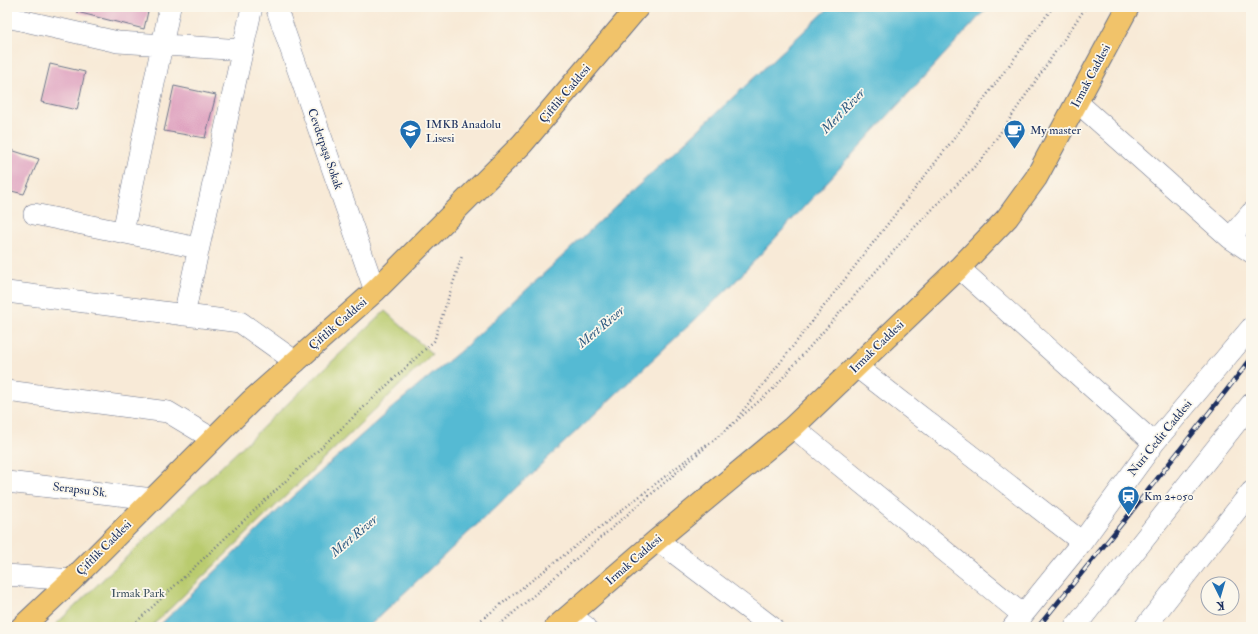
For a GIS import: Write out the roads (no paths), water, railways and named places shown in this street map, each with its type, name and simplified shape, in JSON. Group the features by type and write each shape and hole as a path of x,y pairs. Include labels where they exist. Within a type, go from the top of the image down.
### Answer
{"main road":[{"name":"Çiftlik Caddesi","path":"22,627 72,580 251,401 375,291 522,144 638,7"},
{"name":"Irmak Caddesi","path":"571,623 657,540 793,427 857,367 1007,218 1036,178 1128,7"}],"street":[{"path":"123,232 170,7"},
{"path":"184,315 252,7"},
{"name":"Cevdetpaşa Sokak","path":"276,7 375,291"},
{"path":"7,17 118,42 243,50"},
{"path":"1077,102 1230,238 1251,252"},
{"path":"1230,238 1251,213"},
{"path":"34,214 198,248"},
{"path":"958,268 1154,443"},
{"path":"7,292 240,322 296,362"},
{"name":"Nuri Cedit Caddesi","path":"1018,621 1082,542 1154,443 1251,328"},
{"path":"857,367 1082,542"},
{"path":"7,391 168,412 213,439"},
{"path":"1075,627 1250,406"},
{"path":"793,427 1018,621"},
{"name":"Serapsu Sk.","path":"7,482 153,499"},
{"path":"1145,627 1251,492"},
{"path":"657,540 772,627"},
{"path":"7,575 72,580"}],"water":[{"name":"Mert River","path":"830,7 988,7 733,284 368,627 158,627 291,498 393,407 464,348"}],"railway":[{"path":"1038,627 1128,516 1251,359"}],"place":[{"name":"IMKB Anadolu Lisesi","path":"410,150"},
{"name":"My master","path":"1014,150"},
{"name":"Km 2+050","path":"1128,516"}],"park label":[{"name":"Irmak Park","path":"138,593"}]}
